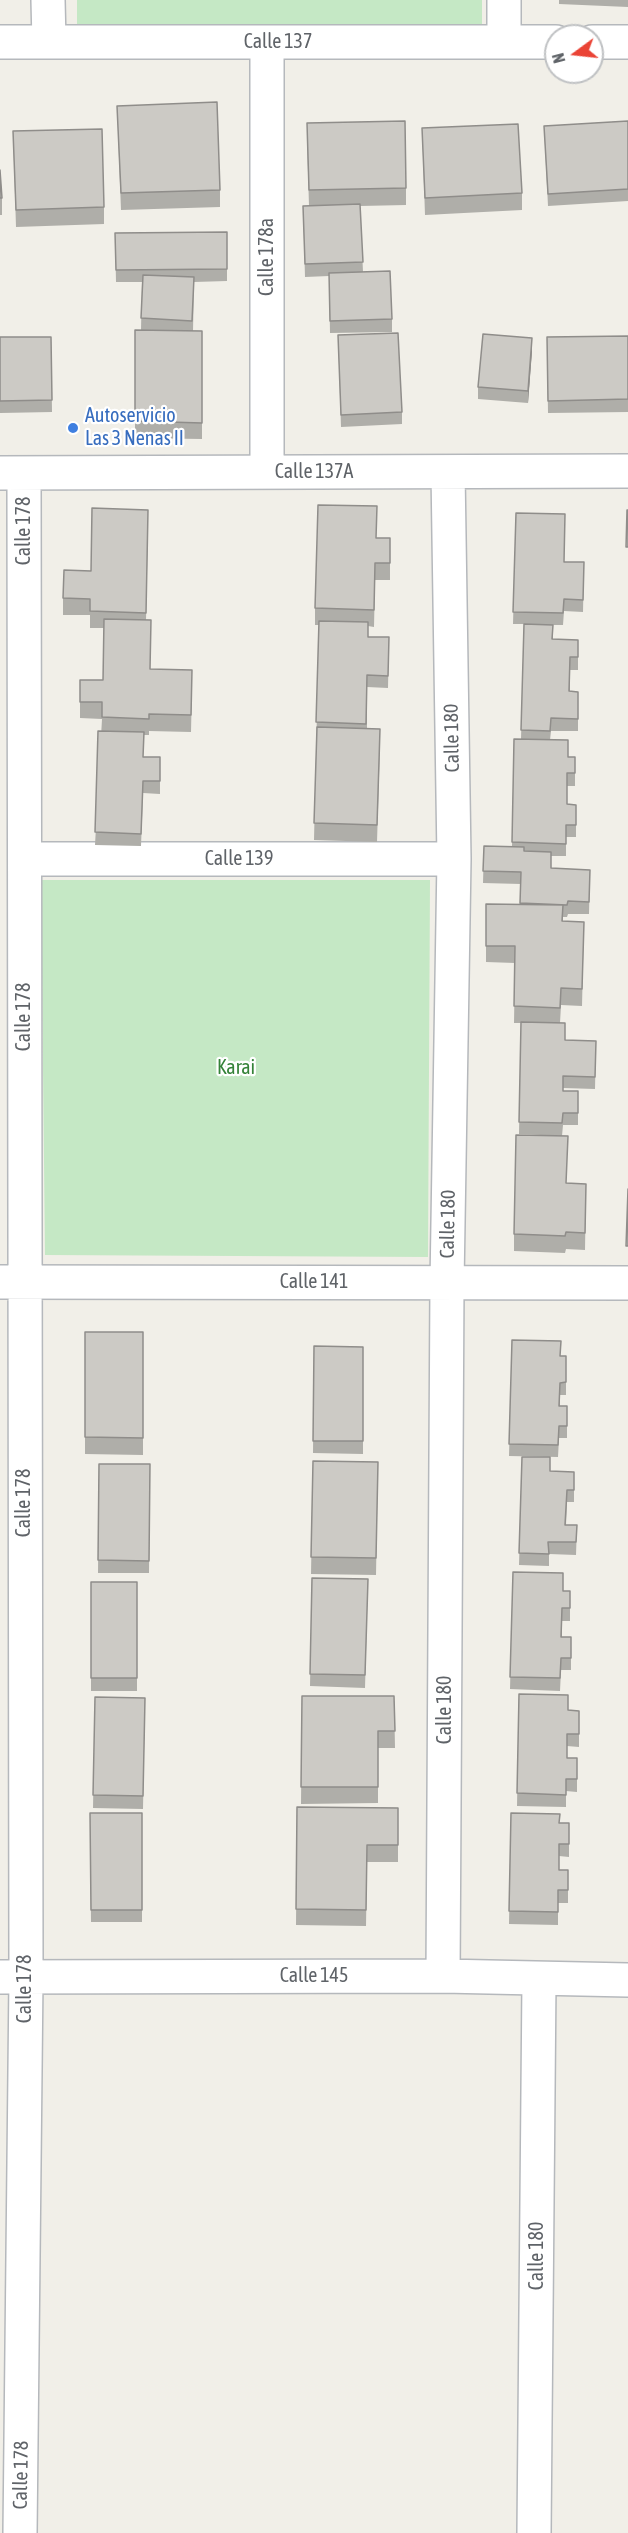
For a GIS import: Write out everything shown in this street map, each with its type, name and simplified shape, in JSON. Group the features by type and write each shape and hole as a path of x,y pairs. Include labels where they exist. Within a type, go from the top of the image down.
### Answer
{"street":[{"path":"48,0 49,42"},
{"path":"504,0 504,42"},
{"name":"Calle 137","path":"0,42 544,42"},
{"name":"Calle 178a","path":"267,42 267,472"},
{"path":"604,42 628,42"},
{"name":"Calle 137A","path":"12,473 628,471"},
{"name":"Calle 180","path":"443,1976 447,1283 454,860 448,472"},
{"name":"Calle 178","path":"12,473 25,859 12,1282 13,1977 20,2533"},
{"name":"Calle 139","path":"25,859 454,860"},
{"name":"Calle 141","path":"12,1282 628,1283"},
{"name":"Calle 145","path":"13,1977 443,1976 539,1980 628,1980"},
{"name":"Calle 180","path":"534,2533 539,1980"}],"green space":[{"path":"77,0 482,0 482,24 77,27"},
{"name":"Karai","path":"41,880 430,880 428,1257 45,1255"}],"building":[{"path":"217,102 220,190 121,193 117,106"},
{"path":"405,121 406,188 309,190 307,123"},
{"path":"628,121 628,189 548,194 544,126"},
{"path":"518,124 522,193 425,198 422,128"},
{"path":"102,129 104,207 16,210 13,131"},
{"path":"0,170 2,198 0,198"},
{"path":"360,204 363,262 305,264 303,206"},
{"path":"227,232 227,269 116,270 115,233"},
{"path":"390,271 392,319 330,321 329,273"},
{"path":"143,275 194,277 192,321 141,318"},
{"path":"135,330 202,331 202,423 135,421"},
{"path":"398,333 402,412 341,415 338,335"},
{"path":"483,334 532,338 528,391 478,387"},
{"path":"628,336 628,399 548,401 547,337"},
{"path":"0,337 51,337 52,400 0,401"},
{"path":"318,505 377,506 376,538 390,538 390,563 375,563 374,610 315,608"},
{"path":"92,508 148,510 146,613 90,611 90,599 63,598 64,570 91,571"},
{"path":"627,510 628,547 626,547"},
{"path":"516,513 565,514 564,562 584,562 583,600 564,599 563,613 513,612"},
{"path":"104,619 151,620 150,669 192,670 191,715 149,714 149,719 102,717 102,702 80,702 80,680 103,680"},
{"path":"319,621 368,622 368,637 389,637 388,676 367,675 366,724 316,722"},
{"path":"524,624 553,625 552,639 578,640 578,657 570,657 569,691 578,692 578,719 551,718 550,731 521,730"},
{"path":"317,727 380,729 377,825 314,823"},
{"path":"98,731 144,732 143,757 160,757 160,781 143,781 141,834 95,832"},
{"path":"514,739 568,740 568,757 575,757 575,773 567,773 567,804 576,805 576,825 566,825 566,844 512,842"},
{"path":"484,846 524,847 524,851 551,852 551,868 590,870 589,902 568,901 567,905 520,903 521,872 483,871"},
{"path":"486,904 563,905 562,921 584,922 582,989 561,988 560,1008 514,1006 515,946 486,946"},
{"path":"521,1022 565,1023 565,1040 596,1041 595,1077 563,1076 563,1091 578,1091 578,1113 563,1113 562,1123 519,1122"},
{"path":"516,1135 568,1136 566,1183 586,1184 585,1233 566,1232 565,1236 514,1234"},
{"path":"628,1189 628,1246 626,1246"},
{"path":"85,1332 143,1332 143,1438 85,1437"},
{"path":"512,1340 561,1341 560,1356 566,1356 566,1382 560,1383 559,1406 567,1406 567,1426 559,1426 558,1445 509,1444"},
{"path":"314,1346 363,1347 363,1441 313,1441"},
{"path":"522,1457 550,1457 550,1471 574,1472 574,1490 567,1490 565,1525 577,1525 576,1542 548,1542 549,1554 519,1553"},
{"path":"313,1461 378,1462 376,1558 311,1557"},
{"path":"99,1464 150,1464 149,1561 98,1560"},
{"path":"513,1572 563,1573 563,1591 570,1591 570,1608 562,1608 561,1637 571,1637 571,1658 561,1658 560,1678 510,1677"},
{"path":"312,1578 368,1579 365,1675 310,1674"},
{"path":"91,1582 137,1582 137,1678 91,1678"},
{"path":"519,1694 568,1695 568,1710 579,1711 579,1734 567,1734 567,1758 577,1758 577,1779 566,1779 566,1795 517,1793"},
{"path":"302,1696 394,1696 395,1731 378,1731 378,1787 301,1787"},
{"path":"95,1697 145,1698 143,1796 93,1795"},
{"path":"297,1807 398,1808 398,1845 367,1845 366,1910 296,1909"},
{"path":"90,1813 142,1813 142,1910 91,1910"},
{"path":"511,1813 560,1814 559,1823 569,1823 569,1844 559,1844 559,1870 568,1870 568,1890 558,1890 558,1912 509,1911"}],"place":[{"name":"Autoservicio Las 3 Nenas II","path":"73,428"}]}
